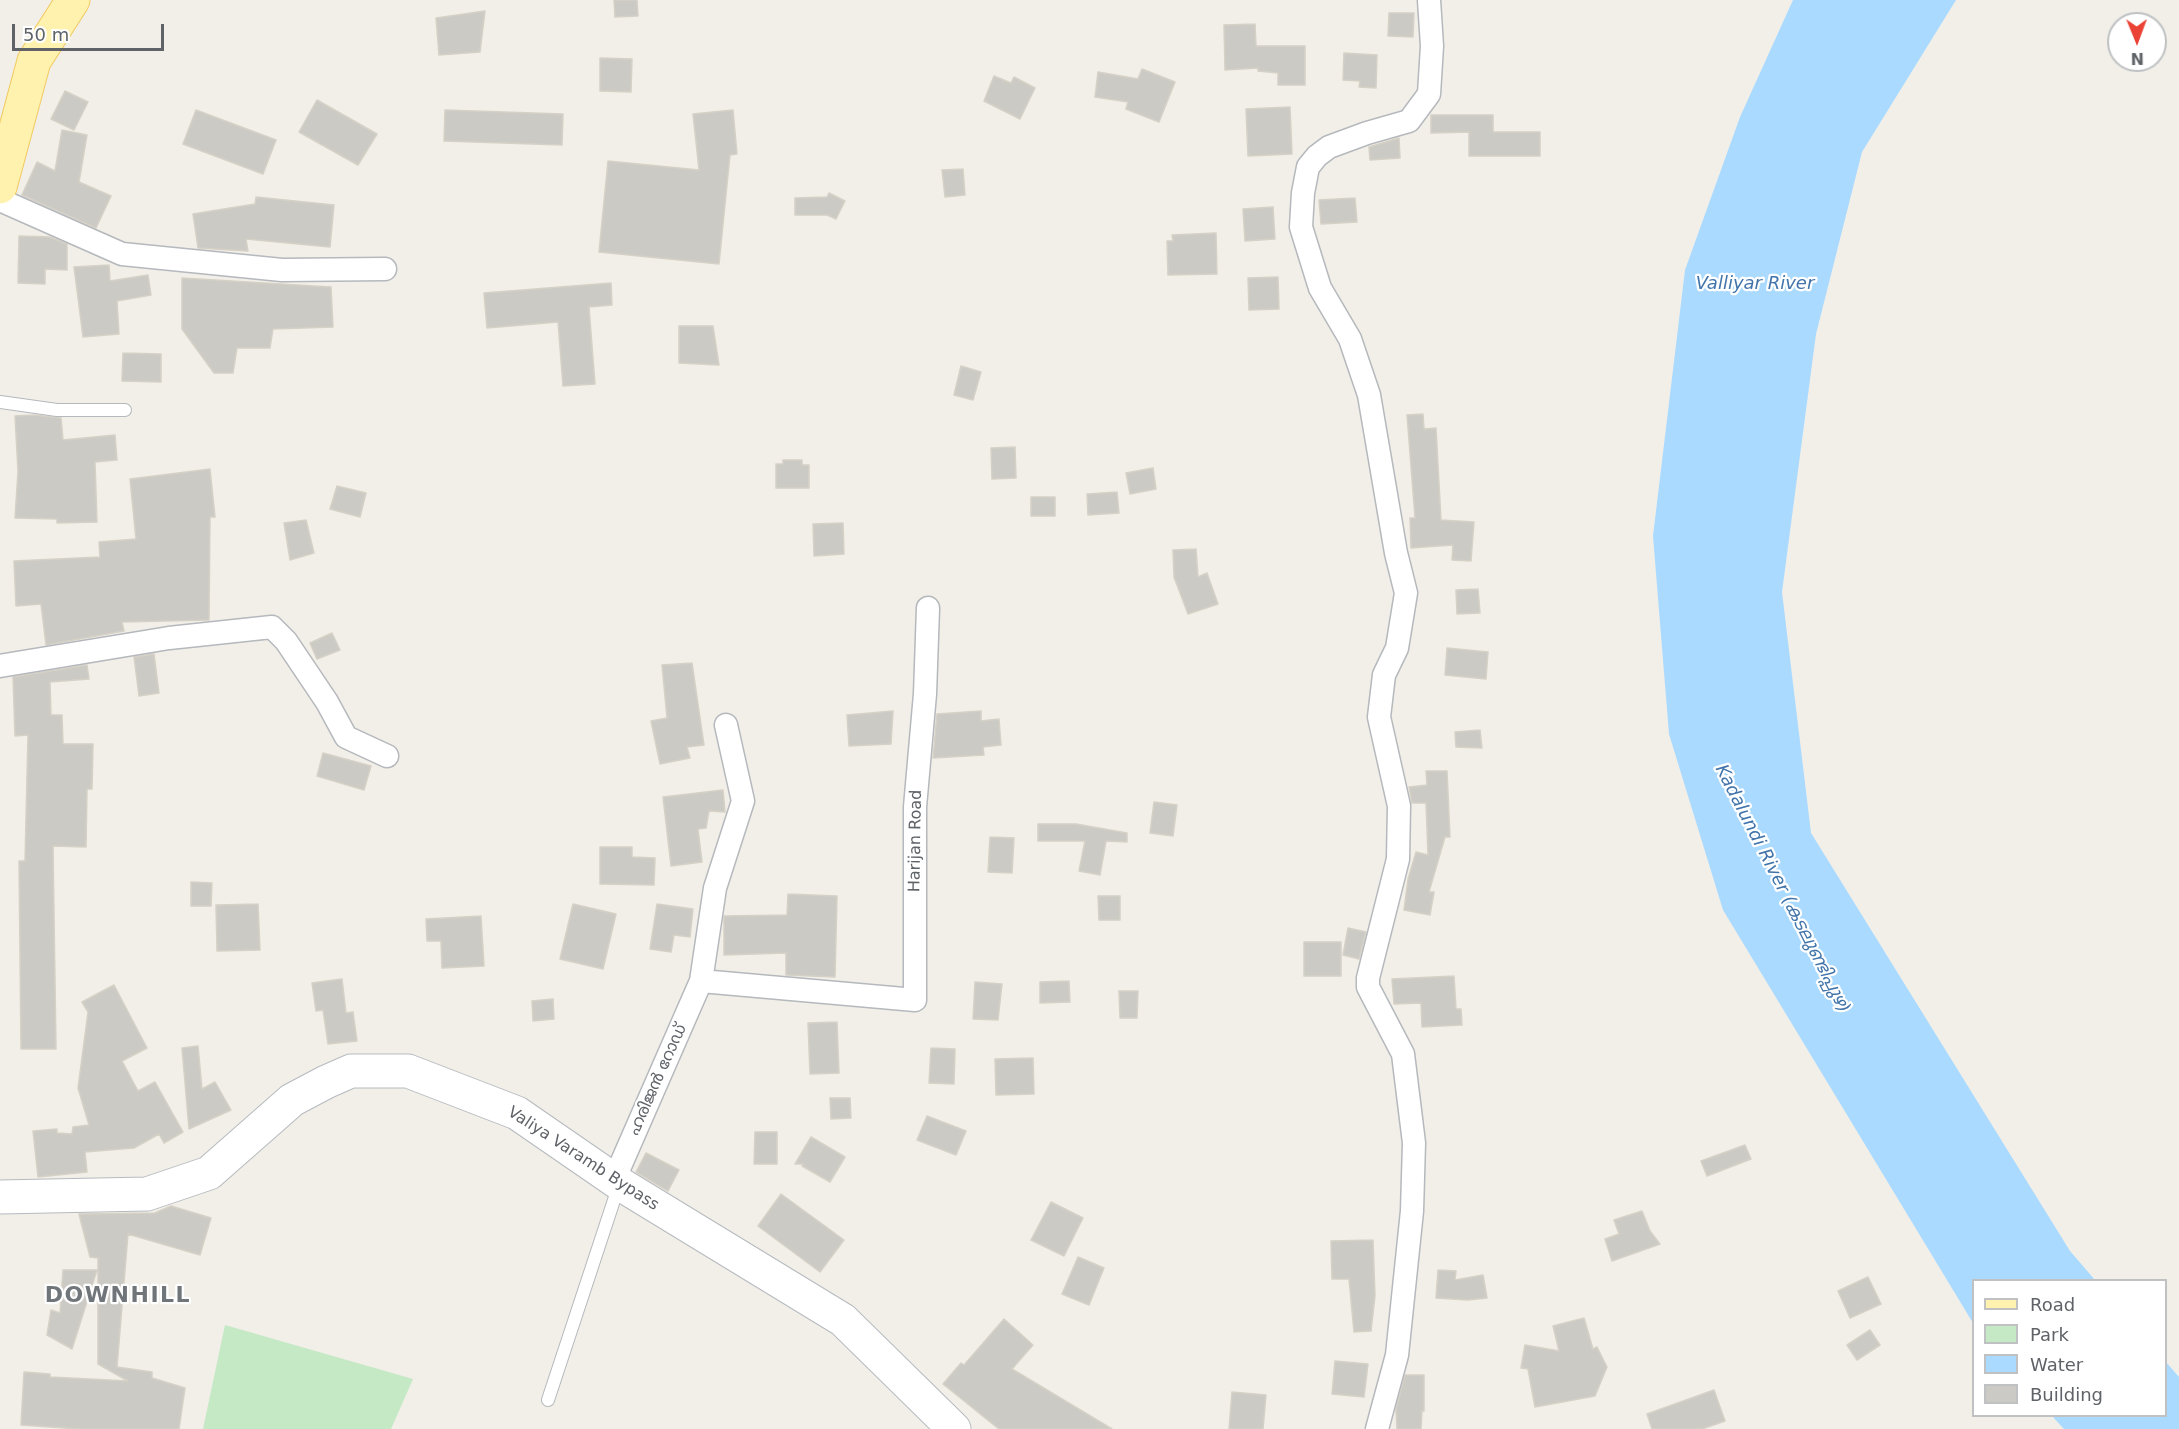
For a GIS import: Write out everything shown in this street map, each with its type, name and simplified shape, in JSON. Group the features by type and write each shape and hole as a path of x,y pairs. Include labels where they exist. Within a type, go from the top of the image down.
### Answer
{"main road":[{"path":"0,187 33,61 73,0"}],"street":[{"path":"1377,1429 1397,1354 1412,1211 1414,1143 1403,1054 1371,994 1368,978 1398,859 1399,806 1379,717 1384,675 1397,648 1406,593 1396,553 1370,395 1350,339 1320,288 1302,227 1302,204 1308,167 1317,156 1329,147 1409,121 1429,94 1432,46 1429,0"},
{"path":"0,200 122,254 282,270 385,269"},
{"name":"Harijan Road","path":"701,981 841,991 915,1000 915,807 925,694 928,608"},
{"path":"0,666 169,638 272,627 286,641 327,702 346,737 387,756"},
{"name":"ഹരിജൻ റോഡ്","path":"617,1182 701,981 715,888 743,801 726,725"},
{"name":"Valiya Varamb Bypass","path":"0,1197 147,1194 209,1173 292,1100 351,1071 408,1071 517,1113 617,1182 843,1320 954,1429"}],"lane":[{"path":"0,402 57,410 125,410"},
{"path":"548,1400 617,1182"}],"green space":[{"path":"225,1325 413,1379 391,1429 203,1429"}],"water":[{"name":"Valliyar River","path":"1793,0 1956,0 1862,152 1816,334 1782,592 1811,833 2070,1251 2094,1279 1972,1279 1972,1321 1723,910 1669,734 1653,536 1685,270 1740,117"},
{"path":"2167,1363 2179,1377 2179,1429 2064,1429 2053,1417 2167,1417"}],"building":[{"path":"614,0 637,0 638,16 615,17"},
{"path":"485,11 480,52 439,55 436,18"},
{"path":"1389,13 1414,13 1413,37 1388,36"},
{"path":"1255,24 1256,46 1305,46 1305,85 1278,85 1278,73 1258,71 1258,68 1225,70 1224,25"},
{"path":"1344,53 1377,55 1376,88 1359,87 1360,81 1343,80"},
{"path":"600,58 632,59 631,92 600,91"},
{"path":"1142,69 1175,82 1159,122 1126,109 1128,102 1095,97 1098,72 1138,79"},
{"path":"994,76 1011,83 1014,77 1035,88 1020,119 984,101"},
{"path":"65,91 88,102 74,130 51,119"},
{"path":"317,100 377,134 358,165 299,132"},
{"path":"1290,107 1292,154 1248,156 1246,109"},
{"path":"196,110 276,140 263,174 183,144"},
{"path":"445,110 563,114 562,145 444,141"},
{"path":"733,110 737,154 730,155 719,264 599,252 608,161 699,170 693,114"},
{"path":"1431,115 1493,115 1493,132 1540,132 1540,156 1469,156 1469,132 1431,133"},
{"path":"62,130 87,135 79,182 111,196 96,228 22,195 37,162 55,171"},
{"path":"1399,138 1400,158 1370,160 1369,147"},
{"path":"963,169 965,195 945,197 942,170"},
{"path":"829,193 845,201 836,219 827,215 795,215 795,198 827,197"},
{"path":"256,197 334,205 330,247 246,239 248,251 198,248 193,214 255,204"},
{"path":"1355,198 1357,222 1321,224 1319,200"},
{"path":"1273,207 1275,239 1245,241 1243,209"},
{"path":"1216,233 1217,274 1168,275 1167,241 1173,241 1172,235"},
{"path":"19,236 50,237 67,244 67,270 45,269 45,284 18,283"},
{"path":"109,265 110,281 148,275 151,295 117,301 119,334 83,337 74,267"},
{"path":"1278,277 1279,309 1249,310 1248,278"},
{"path":"182,278 331,287 333,327 273,329 270,348 237,348 233,373 214,373 182,329"},
{"path":"611,283 612,305 589,307 595,384 563,386 558,322 487,328 484,293"},
{"path":"679,326 713,326 719,365 679,363"},
{"path":"123,353 161,354 161,382 122,381"},
{"path":"961,366 981,372 973,400 954,395"},
{"path":"1423,414 1424,429 1436,428 1441,520 1474,522 1471,561 1452,560 1453,545 1411,548 1410,518 1415,518 1407,415"},
{"path":"34,415 61,418 63,440 115,435 117,460 95,462 97,522 57,523 57,519 15,518 18,471 15,416"},
{"path":"1015,447 1016,478 992,479 991,448"},
{"path":"783,460 802,460 802,465 809,465 809,488 776,488 776,464 783,464"},
{"path":"1153,468 1156,489 1130,494 1126,473"},
{"path":"210,469 215,517 210,517 209,620 122,622 124,631 46,645 41,604 16,606 14,561 100,557 99,542 136,539 130,479"},
{"path":"337,486 366,493 360,517 330,509"},
{"path":"1117,492 1119,513 1088,515 1087,494"},
{"path":"1031,497 1055,497 1055,516 1031,516"},
{"path":"306,520 314,553 290,560 284,523"},
{"path":"843,523 844,554 814,556 813,524"},
{"path":"1196,549 1198,577 1207,573 1218,604 1188,614 1174,577 1173,550"},
{"path":"1478,589 1480,613 1457,614 1456,590"},
{"path":"332,633 340,650 317,659 310,643"},
{"path":"1447,648 1488,652 1486,679 1445,675"},
{"path":"154,654 159,693 139,696 134,657"},
{"path":"692,663 704,745 687,747 690,758 660,764 651,721 667,718 662,665"},
{"path":"87,665 89,679 50,682 51,715 62,715 63,744 93,744 92,789 87,789 86,847 53,846 56,1049 21,1049 19,861 25,861 28,735 15,736 13,677"},
{"path":"893,711 891,744 849,746 847,715"},
{"path":"981,711 981,721 999,719 1001,745 983,747 984,755 933,758 937,714"},
{"path":"1480,730 1482,748 1456,747 1455,732"},
{"path":"323,753 371,766 364,790 317,776"},
{"path":"1426,771 1447,771 1450,837 1445,837 1429,892 1434,892 1430,915 1404,910 1408,879 1416,852 1428,855 1426,803 1412,803 1409,787 1427,785"},
{"path":"723,790 725,812 709,811 706,828 698,829 702,862 671,866 663,797"},
{"path":"1154,802 1177,805 1173,836 1150,833"},
{"path":"1038,824 1076,824 1127,833 1127,842 1106,841 1100,875 1079,871 1085,841 1038,841"},
{"path":"990,837 1014,838 1012,873 988,872"},
{"path":"600,847 632,847 632,857 655,858 654,885 600,884"},
{"path":"191,882 212,883 211,906 191,906"},
{"path":"788,894 837,896 835,977 786,975 786,953 724,955 724,916 787,915"},
{"path":"1098,896 1120,896 1120,920 1099,920"},
{"path":"258,904 260,950 217,951 216,905"},
{"path":"573,904 616,914 603,969 560,959"},
{"path":"657,904 693,909 690,937 674,935 671,952 650,949"},
{"path":"481,916 484,966 442,968 441,941 427,941 426,919"},
{"path":"1348,928 1366,932 1359,959 1343,955"},
{"path":"1304,942 1341,942 1341,976 1304,976"},
{"path":"1454,976 1456,1009 1461,1009 1462,1025 1422,1027 1421,1003 1394,1004 1392,979"},
{"path":"342,979 346,1013 353,1012 357,1041 328,1044 323,1010 316,1011 312,983"},
{"path":"1069,981 1070,1002 1040,1003 1040,982"},
{"path":"975,982 1002,984 998,1020 973,1019"},
{"path":"114,985 147,1048 122,1061 138,1091 155,1082 183,1132 164,1143 159,1134 134,1148 85,1152 87,1172 38,1177 33,1131 57,1129 57,1133 72,1134 73,1127 89,1125 78,1088 88,1012 82,1002"},
{"path":"1119,991 1138,991 1137,1018 1120,1018"},
{"path":"553,999 554,1019 533,1021 532,1001"},
{"path":"837,1022 839,1073 810,1074 808,1023"},
{"path":"198,1046 202,1089 215,1082 231,1110 189,1129 182,1048"},
{"path":"931,1048 955,1049 954,1084 929,1083"},
{"path":"1033,1058 1034,1094 996,1095 995,1059"},
{"path":"830,1098 850,1098 851,1118 831,1119"},
{"path":"927,1116 966,1131 956,1155 917,1140"},
{"path":"755,1132 777,1132 777,1164 754,1164"},
{"path":"811,1137 845,1157 830,1182 802,1166 804,1164 795,1164"},
{"path":"1745,1145 1751,1159 1707,1176 1701,1161"},
{"path":"646,1153 679,1170 668,1191 636,1172"},
{"path":"781,1194 844,1240 820,1272 758,1226"},
{"path":"1051,1202 1083,1218 1064,1256 1031,1240"},
{"path":"171,1206 211,1218 200,1255 128,1234 117,1367 152,1372 152,1378 185,1388 179,1429 79,1429 21,1425 24,1372 50,1374 50,1377 128,1381 98,1364 98,1258 90,1257 79,1214 155,1213"},
{"path":"1642,1211 1650,1231 1660,1244 1612,1261 1605,1239 1619,1234 1614,1220"},
{"path":"1373,1240 1375,1296 1371,1331 1354,1332 1349,1279 1332,1279 1331,1241"},
{"path":"1078,1257 1104,1268 1089,1305 1062,1294"},
{"path":"63,1270 97,1270 72,1349 47,1335 51,1310 60,1313"},
{"path":"1438,1270 1456,1271 1455,1280 1483,1275 1487,1298 1468,1300 1436,1298"},
{"path":"1868,1277 1881,1304 1850,1318 1838,1291"},
{"path":"1584,1318 1593,1349 1597,1347 1607,1367 1595,1396 1535,1407 1528,1369 1521,1368 1525,1345 1559,1351 1553,1326"},
{"path":"1004,1319 1033,1345 1012,1369 1112,1429 999,1429 943,1384 961,1363 964,1365"},
{"path":"1870,1330 1880,1345 1857,1360 1847,1345"},
{"path":"1335,1361 1368,1364 1364,1397 1332,1394"},
{"path":"1405,1375 1424,1375 1424,1411 1422,1411 1421,1429 1397,1429 1396,1409"},
{"path":"1714,1390 1725,1421 1702,1429 1652,1429 1647,1414"},
{"path":"1232,1392 1266,1395 1263,1429 1229,1429"}],"district":[{"name":"DOWNHILL","path":"118,1296"}],"water label":[{"name":"Kadalundi River (കടലുണ്ടിപ്പുഴ)","path":"1782,889"}]}
